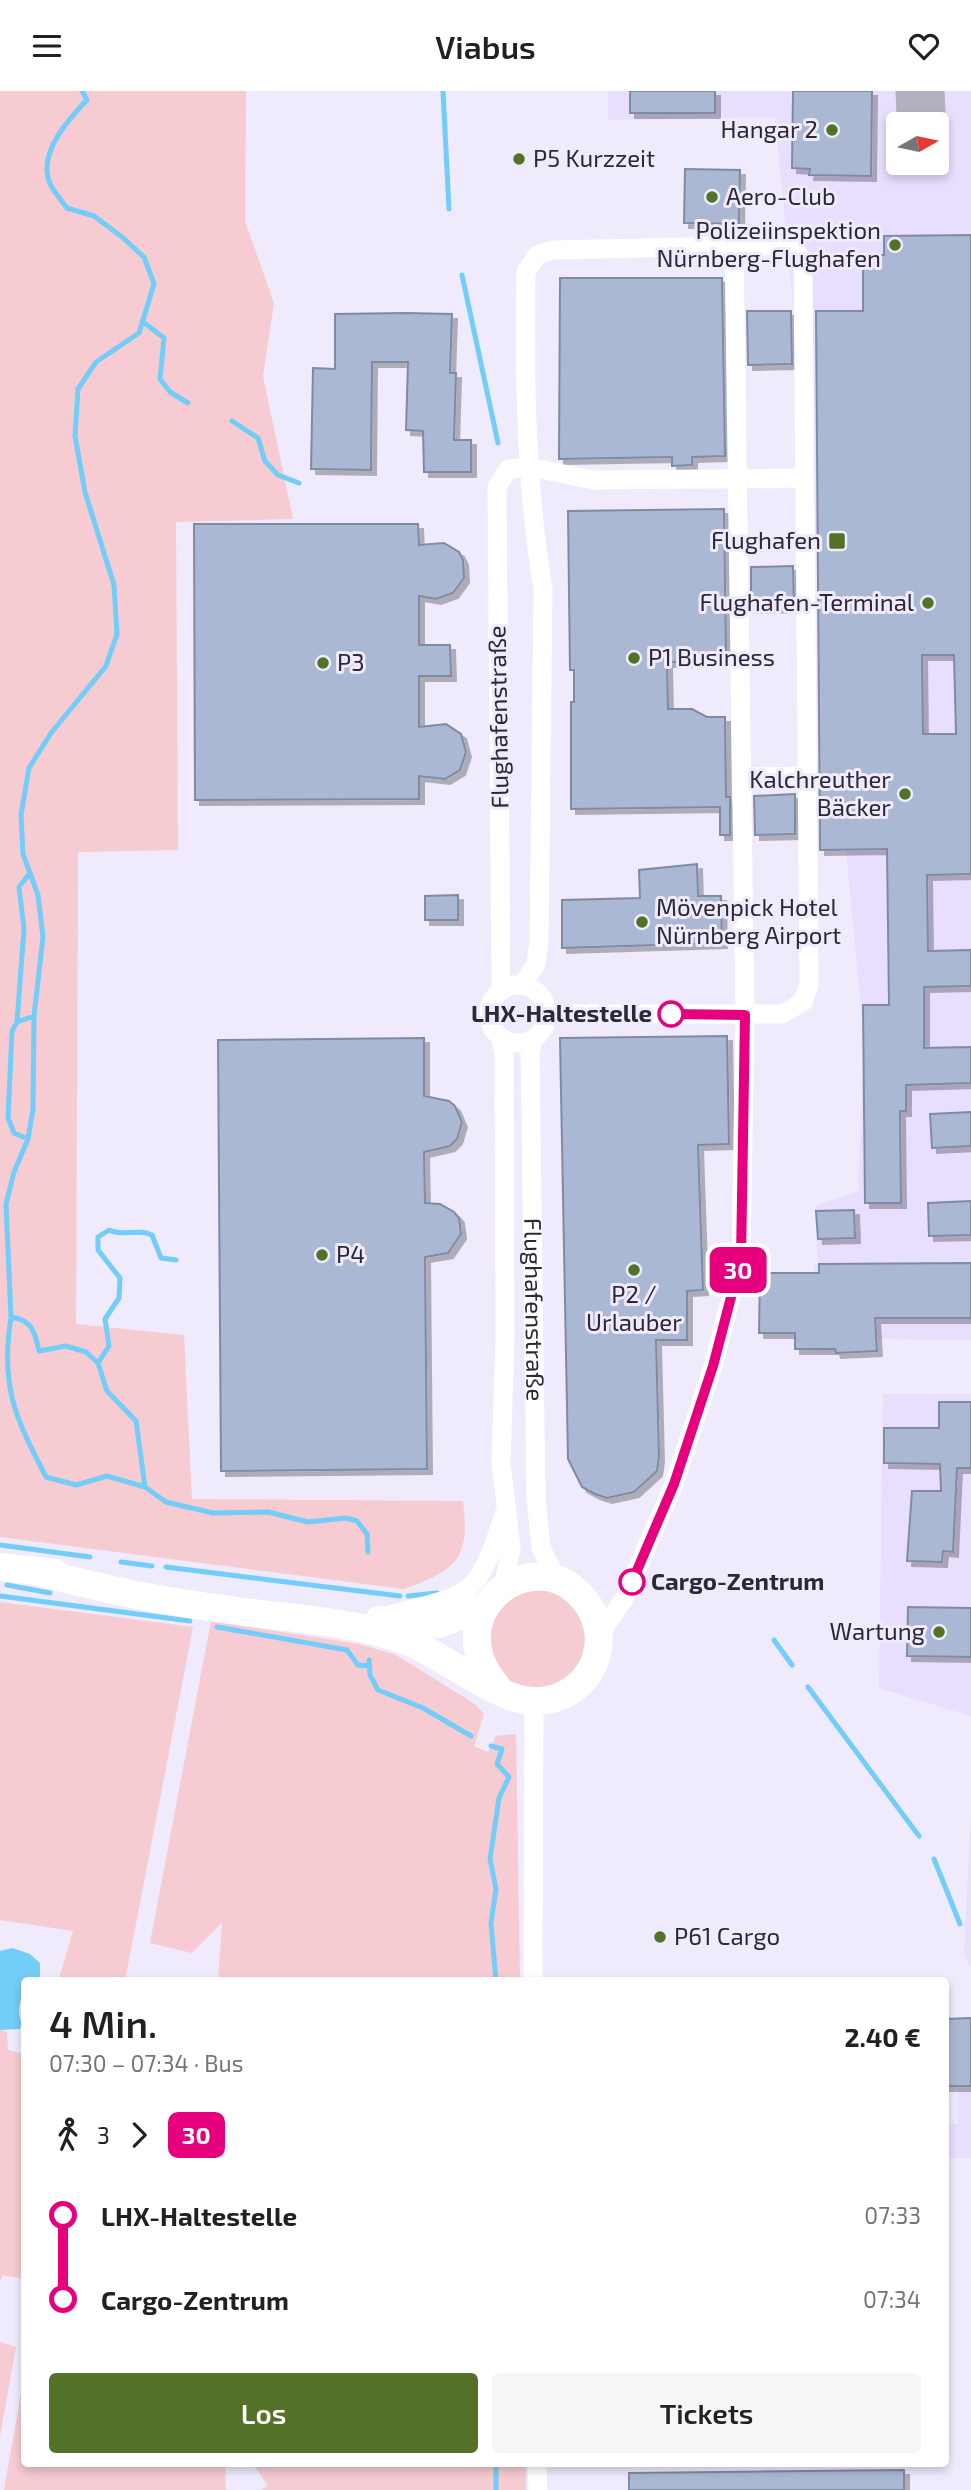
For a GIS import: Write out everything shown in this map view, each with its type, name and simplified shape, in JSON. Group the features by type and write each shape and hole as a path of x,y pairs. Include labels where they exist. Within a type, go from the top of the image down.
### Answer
{"main road":[{"name":"Flughafenstraße","path":"0,1567 137,1580 230,1600 370,1619 439,1623 525,1580 556,1579 584,1599 600,1634"},
{"name":"Flughafenstraße","path":"39,1572 148,1598 383,1633 430,1651 515,1698 534,1701"},
{"name":"Flughafenstraße","path":"494,1597 477,1629 477,1647 486,1673 499,1689"},
{"path":"534,1701 563,1695 579,1683 594,1664 600,1634"}],"street":[{"name":"Flughafenstraße","path":"522,985 536,964 539,941 543,589 530,467 526,272 537,255 553,250 780,245 799,253 803,262 809,985 803,1002 788,1013 547,1014 544,1028 533,1039 530,1052 536,1499 541,1548 556,1579"},
{"path":"600,1634 624,1599 674,1484 713,1366 741,1259 745,1015 734,246"},
{"name":"Flughafenstraße","path":"494,1597 511,1548 500,1462 505,1340 504,1053 501,1038 492,1026 489,1012 501,991 497,487 508,469 530,467"},
{"path":"530,467 593,480 805,478"},
{"path":"742,777 806,776"},
{"path":"501,991 522,985 537,992 546,1005 547,1014"},
{"path":"501,1038 517,1043 533,1039"},
{"name":"Flughafenstraße","path":"370,1619 447,1601 466,1592 484,1570 507,1506"},
{"path":"533,1977 534,1701"},
{"path":"537,2467 538,2490"}],"shaded area":[{"path":"0,91 246,91 245,221 274,303 263,376 293,519 176,522 178,850 78,852 76,1324 184,1335 192,1499 463,1501 464,1536 462,1549 456,1559 437,1575 404,1589 0,1537"},
{"path":"608,91 971,91 971,1340 877,1339 877,1351 836,1353 795,1349 795,1334 759,1333 760,1273 814,1273 814,1264 818,1264 815,1206 858,1191 864,1037 775,117 608,120"},
{"path":"883,1394 971,1394 971,1716 879,1688"},
{"path":"548,1584 583,1615 586,1644 580,1663 572,1674 549,1686 536,1687 508,1681 496,1674 482,1619 494,1599"},
{"path":"0,1602 193,1627 126,1977 59,1977 73,1931 0,1920"},
{"path":"211,1621 359,1644 396,1655 475,1704 484,1714 474,1746 488,1752 496,1736 516,1734 520,1977 218,1977 222,1923 192,1953 150,1943"},
{"path":"971,1814 971,1969 964,1953"},
{"path":"0,2030 7,2032 8,2050 21,2053 21,2278 2,2275 0,2283"},
{"path":"971,2088 971,2158 949,2158 949,2124 958,2124 958,2089"},
{"path":"0,2342 16,2347 0,2436"},
{"path":"21,2393 21,2467 225,2467 226,2490 4,2490"},
{"path":"255,2467 526,2467 526,2490 261,2490 268,2486"}],"water":[{"path":"12,1948 30,1954 40,1963 40,1977 21,1977 20,2029 0,2030 0,1951"}],"building":[{"path":"630,91 715,91 715,113 630,113"},
{"name":"Hangar 2","path":"793,91 872,91 871,176 809,175 810,169 792,168"},
{"name":"Aero-Club","path":"685,169 740,170 739,224 684,223"},
{"path":"971,235 971,874 927,875 928,951 971,950 971,986 924,987 924,1048 971,1047 971,1083 906,1085 906,1111 900,1111 901,1203 865,1203 863,1005 889,1005 887,849 820,850 816,311 863,311 863,255 884,255 884,236","holes":["922,655 954,655 956,734 923,734"]},
{"path":"560,278 722,278 725,456 692,457 692,465 672,466 672,457 559,459"},
{"path":"747,311 791,311 792,364 748,365"},
{"path":"335,314 452,314 450,373 456,373 454,440 471,440 471,472 424,472 423,431 406,430 408,362 372,362 371,470 311,469 313,368 335,369"},
{"name":"P1 Business","path":"724,509 726,654 704,655 692,662 667,662 668,709 692,709 707,717 725,717 726,797 730,797 730,835 720,835 720,807 571,809 571,702 574,702 574,670 570,670 568,511"},
{"name":"P3","path":"194,524 418,524 419,545 444,543 459,552 463,560 464,578 453,593 436,599 419,596 419,645 450,645 451,676 419,676 419,727 446,724 461,734 466,752 460,770 445,779 419,776 419,799 195,800"},
{"path":"793,566 794,607 751,608 751,567"},
{"path":"795,794 795,834 755,835 754,796"},
{"name":"Mövenpick Hotel Nürnberg Airport","path":"697,864 698,896 721,896 722,943 562,948 562,900 640,898 639,870"},
{"path":"458,895 458,920 425,920 425,896"},
{"name":"P2 / Urlauber","path":"727,1036 729,1144 698,1145 703,1290 687,1291 687,1340 656,1340 659,1457 657,1471 634,1492 607,1498 582,1487 568,1459 560,1038"},
{"name":"P4","path":"424,1038 424,1096 449,1101 455,1106 462,1122 457,1139 450,1146 424,1152 425,1203 440,1204 454,1212 459,1218 461,1234 448,1253 425,1257 427,1469 221,1471 218,1040"},
{"path":"971,1112 971,1146 932,1148 930,1114"},
{"path":"971,1201 971,1235 929,1236 928,1203"},
{"path":"854,1210 855,1238 818,1239 816,1211"},
{"path":"971,1263 971,1318 875,1318 877,1351 836,1353 835,1349 795,1349 795,1333 759,1333 760,1273 819,1273 819,1264"},
{"path":"939,1402 971,1402 971,1468 957,1468 953,1552 943,1551 942,1562 907,1561 912,1491 941,1491 940,1464 884,1463 884,1428 939,1428"},
{"name":"Wartung","path":"908,1607 971,1608 971,1657 907,1656"},
{"path":"971,2018 971,2086 949,2086 949,2019"},
{"path":"904,2470 904,2490 629,2490 629,2473"}],"waterway":[{"path":"82,91 87,100 64,126 52,147 48,158 49,181 67,208 94,216 144,257 154,284 139,333 96,362 78,389 75,436 85,492 114,585 117,634 106,666 51,733 29,768 21,815 23,854 38,895 43,937 34,1016 33,1109 28,1139 14,1172 6,1204 11,1317 28,1324 36,1338 39,1351 66,1346 86,1352 98,1363 107,1391 136,1421 145,1487 166,1502 213,1513 268,1512 308,1522 346,1518 357,1521 367,1534 368,1552"},
{"path":"443,91 449,209"},
{"path":"462,275 498,443"},
{"path":"142,321 164,338 160,379 170,392 188,403"},
{"path":"232,421 258,438 265,461 278,475 299,483"},
{"path":"17,1022 24,929 19,887 30,873"},
{"path":"28,1139 14,1133 8,1118 12,1031 17,1022 34,1016"},
{"path":"98,1363 109,1346 105,1319 119,1298 120,1278 98,1250 98,1237 109,1230 120,1233 147,1233 152,1235 161,1258 176,1260"},
{"path":"11,1317 7,1363 9,1382 18,1418 46,1477 76,1485 107,1476 145,1487"},
{"path":"0,1545 90,1557"},
{"path":"121,1562 152,1566"},
{"path":"166,1567 400,1596"},
{"path":"7,1585 50,1593"},
{"path":"408,1596 437,1593"},
{"path":"0,1596 190,1621"},
{"path":"217,1627 347,1650 358,1665 370,1666"},
{"path":"774,1640 792,1665"},
{"path":"369,1660 370,1675 378,1690 423,1708 471,1736"},
{"path":"808,1687 919,1836"},
{"path":"491,1746 502,1749 497,1764 509,1777 499,1798 490,1859 496,1889 491,1923 496,1977"},
{"path":"934,1859 960,1924"},
{"path":"496,2467 496,2490"}],"taxiway":[{"path":"920,91 921,112"}],"bus line":[{"name":"30","path":"632,1582 674,1484 713,1366 741,1259 745,1015 671,1014"}],"place":[{"name":"Hangar 2","path":"832,130"},
{"name":"P5 Kurzzeit","path":"519,159"},
{"name":"Aero-Club","path":"712,197"},
{"name":"Polizeiinspektion Nürnberg-Flughafen","path":"895,245"},
{"name":"Flughafen","path":"837,541"},
{"name":"Flughafen-Terminal","path":"928,603"},
{"name":"P1 Business","path":"634,658"},
{"name":"P3","path":"323,663"},
{"name":"Kalchreuther Bäcker","path":"905,794"},
{"name":"Mövenpick Hotel Nürnberg Airport","path":"642,922"},
{"name":"LHX-Haltestelle","path":"671,1014"},
{"name":"P4","path":"322,1255"},
{"name":"P2 / Urlauber","path":"634,1270"},
{"name":"Cargo-Zentrum","path":"632,1582"},
{"name":"Wartung","path":"939,1632"},
{"name":"P61 Cargo","path":"660,1937"}]}
